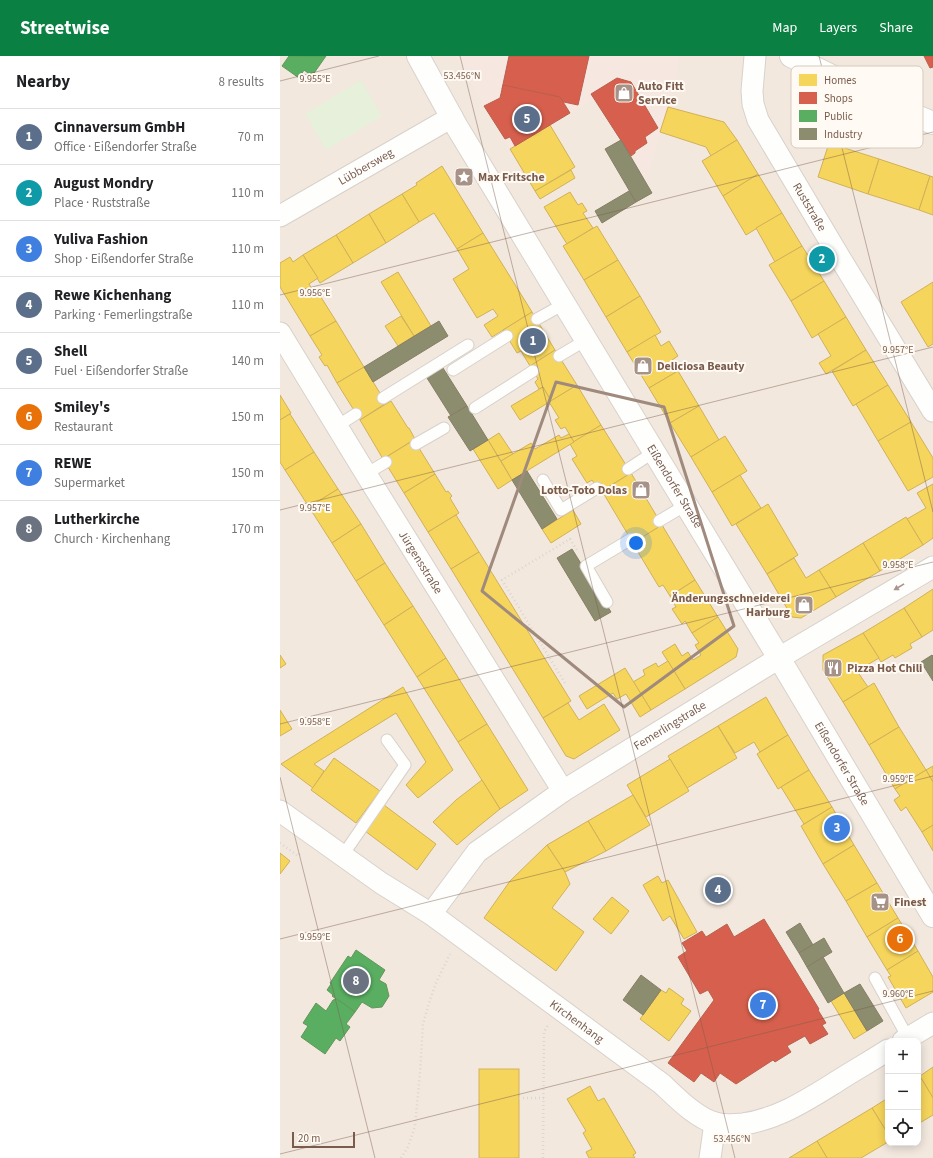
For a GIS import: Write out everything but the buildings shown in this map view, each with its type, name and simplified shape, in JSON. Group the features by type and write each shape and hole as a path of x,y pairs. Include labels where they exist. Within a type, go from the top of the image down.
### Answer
{"main road":[{"name":"Eißendorfer Straße","path":"418,56 564,304 933,916"},
{"path":"791,56 811,66"},
{"path":"923,119 933,123"}],"street":[{"name":"Ruststraße","path":"755,56 752,104 758,120 933,411"},
{"name":"Lübbersweg","path":"280,216 452,116"},
{"name":"Jürgensstraße","path":"280,333 563,792"},
{"name":"Femerlingstraße","path":"431,914 477,852 563,792 778,658 933,567"},
{"name":"Kirchenhang","path":"280,811 381,883 431,914 662,1084 701,1117 715,1123 734,1125 768,1119 787,1111 885,1052"},
{"path":"908,1038 933,1023"},
{"path":"710,1158 715,1123"}],"lane":[{"path":"537,320 564,304"},
{"path":"453,370 507,336"},
{"path":"559,356 586,340"},
{"path":"383,398 468,345"},
{"path":"475,408 533,371"},
{"path":"337,426 356,414"},
{"path":"416,444 444,428"},
{"path":"628,468 654,452"},
{"path":"366,474 386,462"},
{"path":"543,480 561,510 597,488"},
{"path":"660,521 686,505"},
{"path":"607,602 586,566 630,539"},
{"path":"343,855 405,765 387,740"},
{"path":"874,978 904,1038"}],"path":[{"path":"565,683 502,580 570,539 586,566"},
{"path":"401,1158 408,1147 415,1126 423,1024 436,983 450,955 457,933"},
{"path":"543,1158 544,1032"},
{"path":"519,1098 544,1098"}],"highlighted area":[{"path":"556,382 664,407 734,626 624,707 482,591"}],"shaded area":[{"path":"280,56 933,56 933,1158 280,1158"},
{"path":"455,56 680,56 668,107 646,182 595,99 510,149"}],"green space":[{"path":"361,80 382,116 326,150 305,114"}],"place":[{"name":"Auto Fitt Service","path":"624,93"},
{"name":"Shell","path":"527,119"},
{"name":"Max Fritsche","path":"464,177"},
{"name":"August Mondry","path":"822,259"},
{"name":"Cinnaversum GmbH","path":"533,341"},
{"name":"Deliciosa Beauty","path":"643,366"},
{"name":"Lotto-Toto Dolas","path":"641,490"},
{"name":"Änderungsschneiderei Harburg","path":"804,605"},
{"name":"Pizza Hot Chili","path":"833,668"},
{"name":"Yuliva Fashion","path":"837,828"},
{"name":"Rewe Kichenhang","path":"718,890"},
{"name":"Finest","path":"880,902"},
{"name":"Smiley's","path":"900,939"},
{"name":"Lutherkirche","path":"356,981"},
{"name":"REWE","path":"763,1005"}]}
